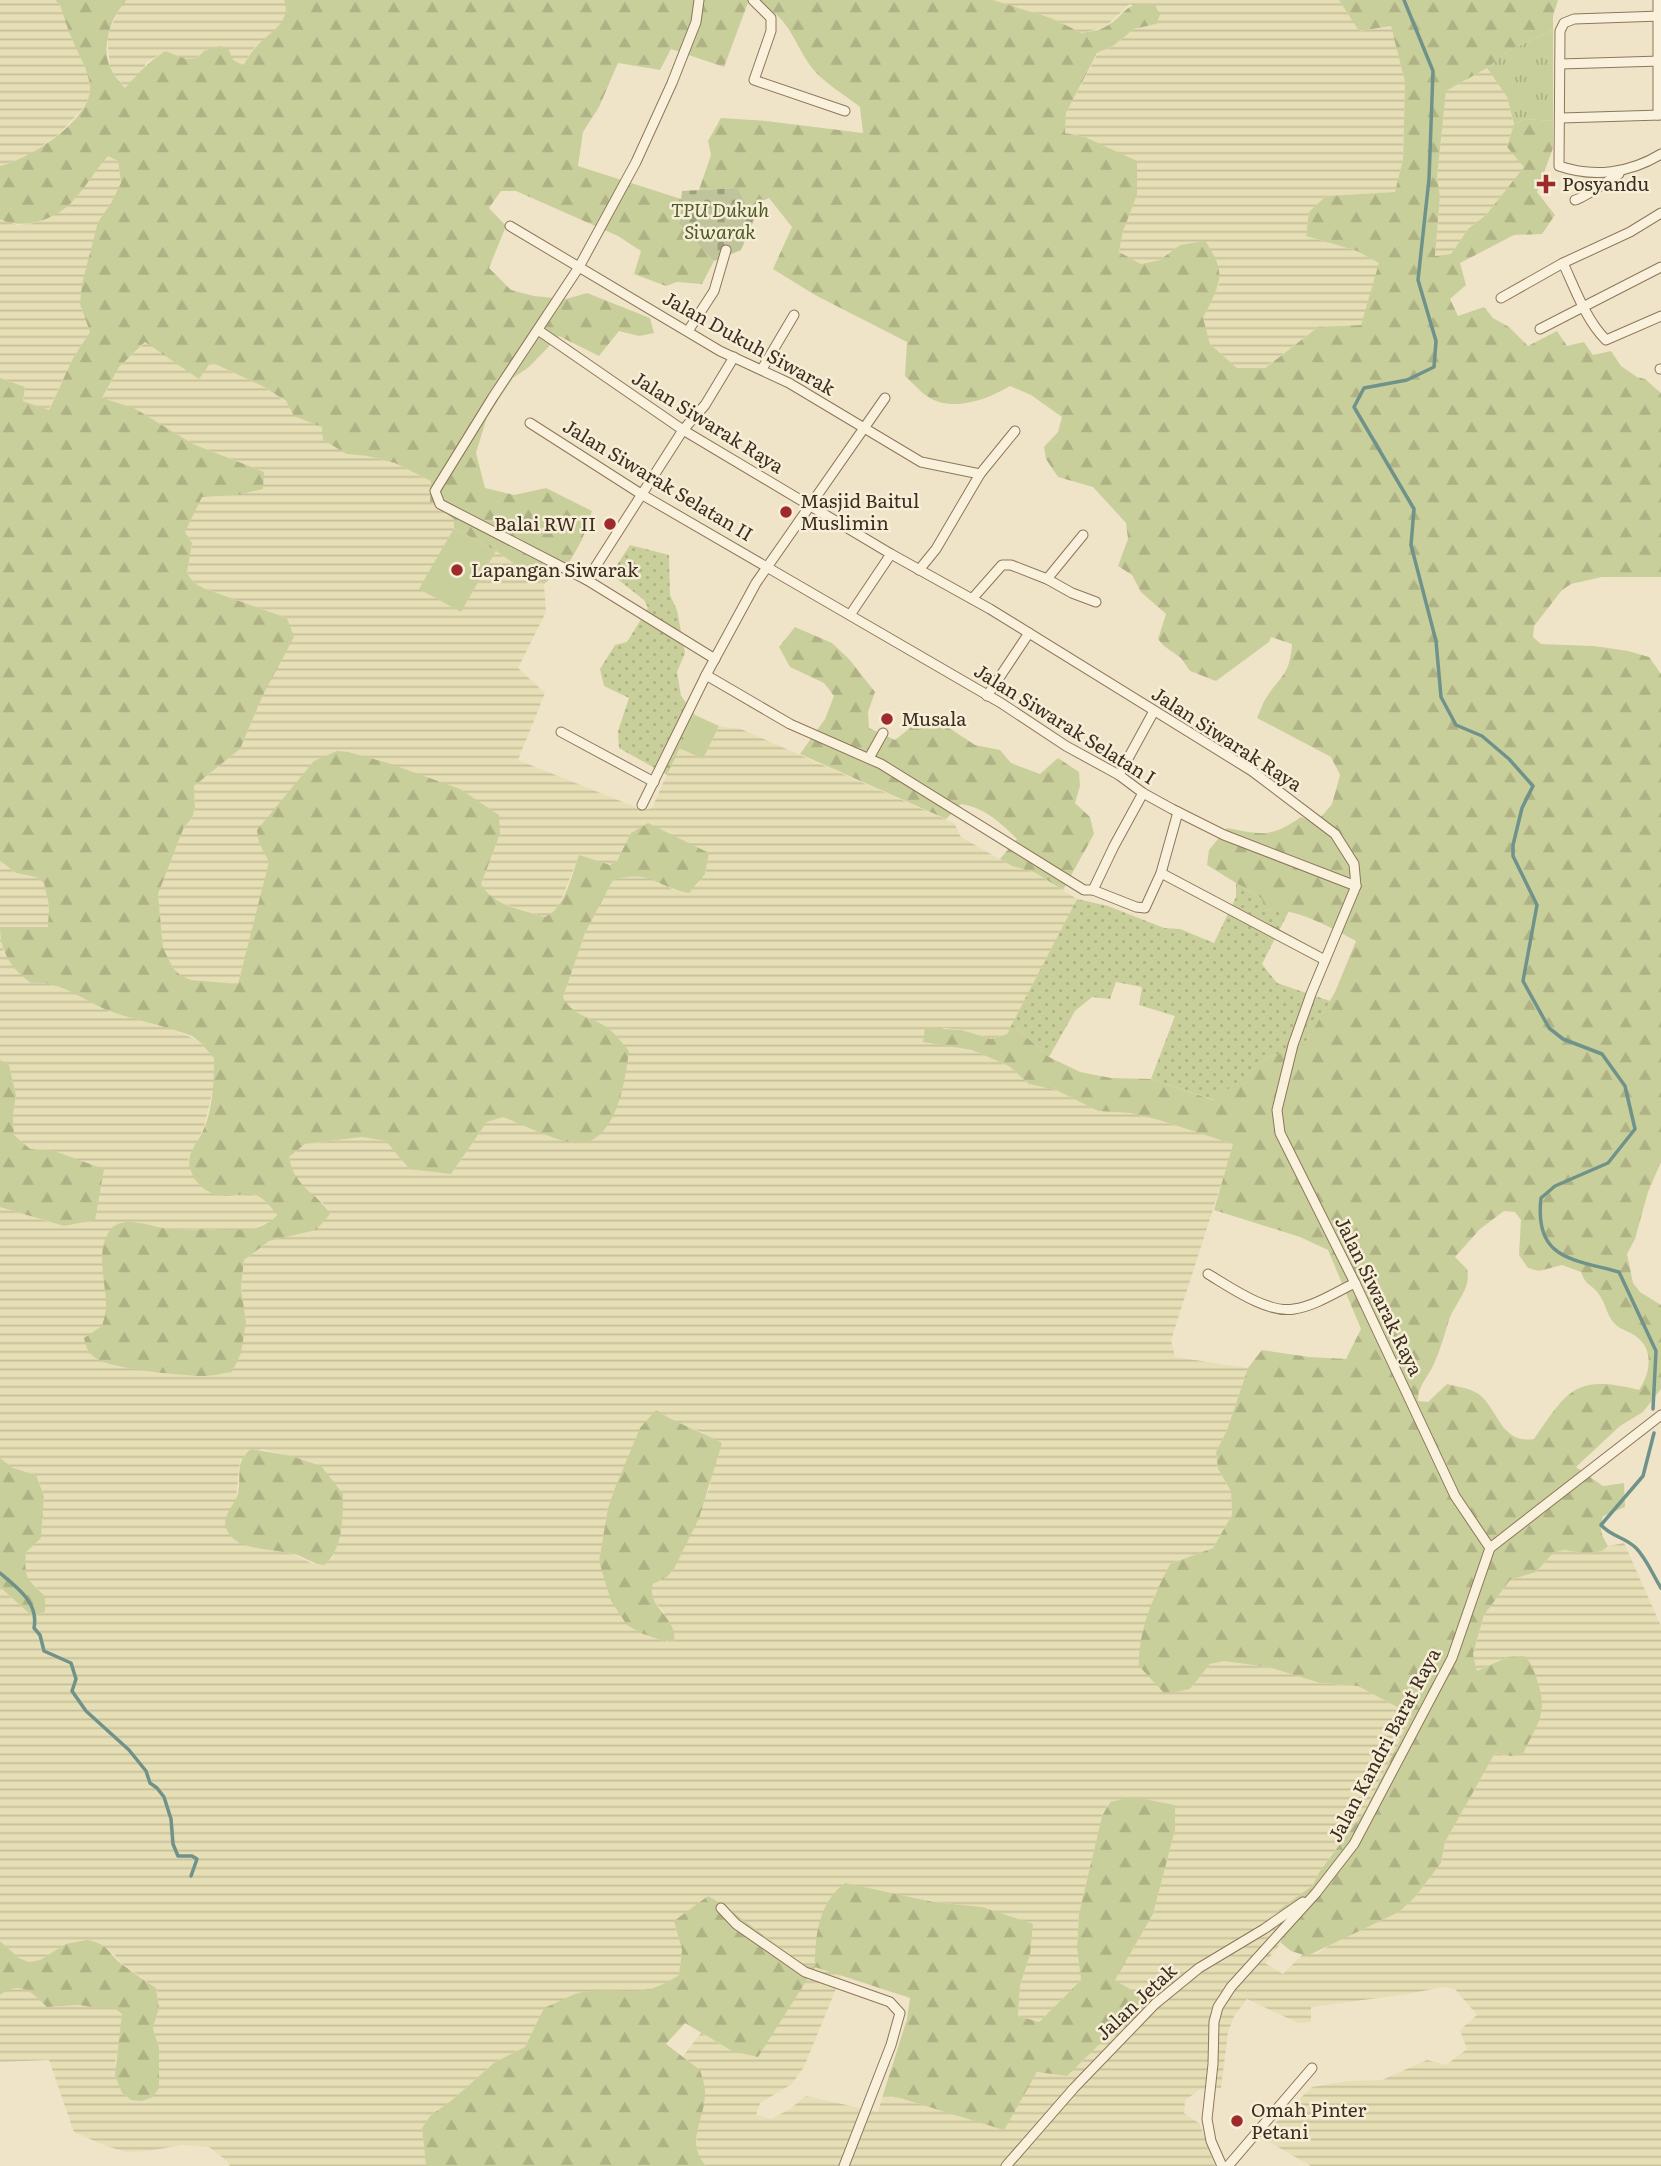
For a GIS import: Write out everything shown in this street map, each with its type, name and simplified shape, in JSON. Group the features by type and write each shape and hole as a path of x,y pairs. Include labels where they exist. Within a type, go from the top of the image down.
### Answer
{"street":[{"path":"699,0 696,22 636,162 579,267 438,484 436,497 440,504 587,580 715,659"},
{"path":"753,0 771,18 771,31 754,80 845,111"},
{"path":"1561,118 1660,115 1658,0"},
{"path":"1623,171 1583,172 1559,166 1560,31 1564,23 1574,19 1659,16"},
{"path":"1559,64 1660,61"},
{"path":"1575,200 1581,199 1588,191 1623,171 1658,155 1661,167"},
{"path":"1500,298 1563,263 1630,232 1661,213"},
{"name":"Jalan Dukuh Siwarak","path":"510,226 688,331 734,357 762,369 929,465 980,474"},
{"path":"688,331 714,291 726,250"},
{"path":"1563,263 1583,306 1606,340 1661,316"},
{"path":"1540,330 1661,267"},
{"path":"762,369 794,315"},
{"name":"Jalan Siwarak Raya","path":"538,330 683,430 972,599 1252,771 1335,834 1354,863 1356,886 1293,1045 1277,1110 1277,1121 1280,1133 1355,1283 1455,1496 1490,1548"},
{"path":"587,580 683,430 705,405 734,357"},
{"path":"642,805 706,675 768,566 886,398"},
{"name":"Jalan Siwarak Selatan II","path":"530,424 641,494 768,566"},
{"path":"919,570 936,549 980,474 1014,431"},
{"path":"1047,579 1083,535"},
{"path":"850,615 891,554"},
{"path":"972,599 1002,565 1010,565 1096,602"},
{"name":"Jalan Siwarak Selatan I","path":"768,566 1066,746 1119,775 1143,793 1224,835 1356,886"},
{"path":"987,696 1028,633"},
{"path":"706,675 790,724 881,764 1076,886 1136,907 1145,908 1161,873 1178,812"},
{"path":"1119,775 1154,711"},
{"path":"561,732 654,782"},
{"path":"869,758 883,733"},
{"path":"1093,890 1143,793"},
{"path":"1161,873 1325,960"},
{"path":"1208,1274 1255,1300 1282,1310 1305,1306 1355,1283"},
{"path":"1490,1548 1661,1416"},
{"name":"Jalan Kandri Barat Raya","path":"1222,2166 1211,2141 1208,2119 1214,2022 1218,2007 1231,1987 1316,1893 1353,1844 1452,1658 1490,1548"},
{"name":"Jalan Jetak","path":"1006,2166 1074,2088 1155,2004 1199,1968 1264,1929 1316,1893"},
{"path":"721,1908 736,1924 805,1972 890,2002 900,2013 891,2045 844,2166"},
{"path":"1228,2166 1311,2068"}],"shaded area":[{"path":"0,0 55,0 60,5 88,75 90,87 85,106 59,134 24,158 0,166"},
{"path":"127,0 284,0 287,7 280,26 254,48 243,65 204,51 197,58 186,59 165,51 147,62 125,88 110,69 107,36 120,7"},
{"path":"993,0 1339,0 1360,31 1391,26 1405,82 1403,159 1395,192 1326,196 1309,212 1306,236 1357,251 1380,263 1362,325 1318,327 1264,368 1237,368 1210,344 1203,318 1220,282 1180,245 1160,260 1141,264 1119,252 1123,231 1137,195 1085,137 1065,133 1066,113 1098,53 1113,46 1134,29 1156,24 1130,4 1105,27 1082,33 1051,18"},
{"path":"1487,68 1507,97 1514,124 1507,147 1525,166 1486,215 1468,229 1451,254 1435,256 1440,196 1437,177 1446,91"},
{"path":"108,155 118,161 121,184 98,222 80,304 90,332 73,358 48,411 23,401 25,387 0,378 0,219 17,225 29,224 69,205"},
{"path":"146,342 199,378 211,362 262,386 323,427 347,454 395,463 431,481 430,502 454,519 454,528 420,589 461,612 496,551 544,584 546,612 518,668 545,693 518,760 643,810 652,808 679,748 703,759 719,726 741,729 954,823 961,837 1012,866 1034,872 1077,899 1007,1034 991,1039 962,1030 944,1028 923,1041 972,1050 1009,1066 1029,1084 1056,1090 1098,1111 1130,1113 1159,1120 1234,1144 1171,1340 1175,1357 1248,1368 1227,1430 1216,1452 1218,1469 1231,1491 1232,1515 1213,1548 1170,1564 1154,1597 1147,1622 1190,1689 1210,1664 1224,1661 1268,1667 1320,1683 1358,1686 1412,1715 1366,1809 1312,1886 1277,1911 1282,1924 1281,1943 1265,1963 1283,1974 1302,1955 1318,1953 1333,1943 1399,1912 1415,1897 1441,1863 1445,1842 1495,1753 1511,1756 1508,1657 1477,1671 1473,1655 1484,1615 1510,1580 1536,1572 1553,1553 1564,1550 1587,1554 1624,1543 1661,1626 1661,2166 1311,2166 1264,2139 1276,2122 1312,2087 1348,2081 1382,2080 1427,2060 1446,2065 1467,2049 1460,2030 1477,2015 1455,1989 1443,1987 1311,2007 1311,2022 1298,2023 1247,1999 1234,2016 1228,2032 1221,2088 1201,2089 1185,2100 1184,2113 1200,2124 1215,2166 706,2166 698,2158 696,2131 705,2094 700,2071 683,2056 701,2033 732,2051 814,1967 805,1966 722,1904 674,1921 682,1950 679,1975 662,1987 646,1991 587,1991 544,2008 525,2047 495,2062 430,2116 422,2128 426,2166 230,2166 209,2147 182,2145 126,2152 74,2132 49,2060 0,2062 0,1995 10,1988 31,1992 47,2007 114,2007 122,2014 115,2063 122,2093 131,2100 142,2101 159,2048 153,2028 159,2008 156,1988 120,1962 114,1954 66,1944 40,1960 29,1962 19,1958 0,1941 0,1587 32,1616 45,1612 45,1596 24,1571 26,1551 41,1538 44,1495 36,1475 13,1468 0,1458 0,1207 63,1226 51,1150 30,1149 14,1135 16,1095 9,1065 0,1060 0,933 4,955 41,982 64,987 110,1012 174,1029 200,1042 214,1058 214,1085 204,1127 188,1160 230,1197 250,1193 265,1200 277,1214 271,1221 243,1232 170,1230 136,1223 102,1254 107,1309 102,1326 84,1339 99,1360 151,1371 246,1322 241,1288 244,1260 269,1241 316,1229 324,1204 302,1187 291,1168 289,1157 305,1144 362,1137 386,1141 395,1149 405,1166 451,1174 487,1122 503,1116 572,1143 606,1026 585,1019 568,1007 563,997 585,933 613,880 632,874 652,878 674,890 696,886 705,874 709,853 631,833 617,861 610,865 579,856 559,905 552,914 545,917 488,897 481,884 500,834 259,843 270,862 238,984 191,980 180,976 163,948 158,894 184,827 192,818 195,808 194,786 240,749 263,695 287,618 203,588 193,582 187,573 192,543 185,532 202,496 237,495 264,472 193,444 134,408 102,399 119,367","holes":["656,1410 674,1422 704,1433 710,1487 674,1569 667,1577 653,1584 651,1590 653,1600 664,1612 668,1642 641,1633 599,1561 608,1508 615,1488","261,1449 311,1462 335,1549 332,1559 313,1564 293,1554 273,1549 236,1499 240,1460","1109,1802 1175,1830 1153,1914 1115,1980 1145,1999 1067,2076 1037,2072 1004,2129 883,2095 878,2112 806,2096 771,2119 756,2115 760,2103 792,2084 804,2067 842,1974 815,1966 901,1896 982,1907 1030,1954 1020,1986 1018,2016 1039,2022 1081,1980 1077,1948 1079,1914 1102,1816"]},
{"path":"0,862 16,873 36,877 44,883 49,906 48,927 0,927"}],"green space":[{"path":"55,0 127,0 116,14 107,42 108,61 112,72 125,88 165,51 186,59 197,58 204,51 220,46 229,50 233,60 243,65 255,48 282,21 286,8 284,0 749,0 724,67 671,49 660,70 618,63 599,107 583,132 578,166 681,199 679,224 714,261 702,284 677,282 666,286 634,274 641,251 618,236 516,191 501,191 489,208 506,226 489,268 511,290 534,296 566,299 587,293 650,318 654,333 639,336 619,331 599,356 559,336 529,367 513,378 487,417 476,453 485,488 514,495 546,488 592,511 582,540 570,561 544,584 496,551 454,528 454,519 430,502 431,481 395,463 347,454 323,440 322,427 294,416 286,401 262,386 211,362 199,379 145,342 119,367 102,398 134,408 193,444 264,472 263,489 237,495 202,497 185,532 192,543 187,573 193,582 203,588 287,618 294,637 263,695 240,749 194,786 195,808 192,818 184,827 158,894 163,948 173,968 180,975 191,980 238,984 269,862 259,843 257,830 314,761 337,751 388,763 460,789 499,815 500,834 481,884 493,898 545,917 558,907 563,899 579,855 610,865 617,861 631,833 648,823 709,853 705,874 689,893 644,877 613,880 585,933 563,997 576,1012 608,1028 629,1051 625,1079 616,1110 600,1135 588,1141 567,1142 503,1117 487,1122 451,1174 409,1169 386,1141 362,1137 305,1144 289,1157 292,1168 301,1183 330,1214 316,1230 269,1241 244,1260 241,1288 246,1322 241,1353 232,1372 211,1376 134,1369 108,1363 90,1353 84,1338 103,1323 106,1305 103,1247 110,1230 116,1225 130,1222 172,1230 243,1230 261,1226 277,1215 256,1195 217,1195 205,1190 192,1175 189,1159 211,1106 214,1058 192,1036 112,1012 63,988 31,983 8,959 1,936 0,927 48,927 49,906 44,883 36,877 16,873 0,861 0,378 25,387 23,401 49,410 73,358 90,332 80,304 82,284 98,222 121,183 118,161 108,156 76,198 55,215 27,224 0,219 0,166 26,156 56,137 70,125 88,100 88,75 60,5"},
{"path":"750,0 993,0 1051,18 1082,33 1103,28 1136,5 1155,5 1160,15 1156,24 1134,29 1113,46 1097,53 1066,113 1065,133 1085,137 1137,161 1137,195 1123,231 1119,252 1141,264 1160,260 1180,245 1205,241 1219,272 1217,288 1203,318 1210,344 1237,368 1265,368 1318,327 1361,325 1379,263 1357,251 1306,236 1309,212 1326,196 1395,192 1403,159 1405,82 1391,26 1359,31 1339,0 1558,0 1553,16 1553,30 1508,51 1487,68 1446,91 1437,177 1440,196 1435,256 1451,254 1468,229 1486,215 1524,167 1507,147 1514,124 1526,119 1553,121 1553,148 1537,192 1555,215 1542,234 1514,235 1460,263 1466,285 1450,299 1458,316 1484,307 1493,318 1509,327 1528,346 1557,331 1567,346 1584,342 1593,355 1611,351 1621,366 1645,379 1661,393 1661,577 1602,577 1571,584 1562,590 1534,626 1533,637 1541,644 1594,646 1649,657 1661,674 1661,1162 1648,1192 1635,1239 1627,1254 1633,1283 1640,1292 1661,1305 1661,1389 1643,1412 1620,1426 1576,1467 1603,1486 1624,1483 1625,1507 1603,1516 1601,1531 1608,1546 1602,1551 1587,1554 1564,1550 1553,1553 1536,1572 1510,1580 1484,1615 1473,1654 1477,1671 1508,1657 1524,1656 1532,1667 1540,1692 1540,1718 1523,1754 1511,1756 1495,1753 1445,1842 1441,1863 1415,1897 1399,1912 1307,1956 1291,1951 1281,1943 1282,1924 1277,1911 1312,1886 1366,1809 1412,1715 1358,1686 1320,1683 1268,1667 1224,1661 1210,1664 1190,1689 1165,1694 1139,1666 1139,1653 1148,1613 1170,1564 1213,1548 1232,1515 1231,1491 1218,1469 1216,1452 1227,1430 1248,1368 1262,1350 1346,1359 1361,1329 1328,1250 1300,1237 1214,1210 1233,1144 1159,1120 1130,1113 1098,1111 1056,1090 1029,1084 1009,1066 972,1050 923,1042 925,1028 962,1030 991,1039 1007,1034 1012,1024 1049,1057 1080,1072 1111,1078 1151,1079 1213,1100 1266,1059 1305,1043 1335,992 1356,941 1300,915 1264,910 1262,899 1207,865 1209,850 1227,828 1266,833 1281,829 1301,817 1316,823 1332,804 1340,775 1331,757 1257,718 1266,698 1287,669 1292,644 1271,637 1269,642 1216,681 1190,671 1181,658 1158,639 1166,614 1141,592 1132,575 1118,566 1128,539 1126,523 1093,487 1058,477 1046,459 1044,447 1058,432 1062,417 1031,395 1010,386 982,399 960,404 939,402 930,398 905,376 907,342 815,295 773,269 792,227 769,198 748,208 738,188 699,190 711,155 708,141 721,118 863,133 860,107 812,68 782,20 764,6","holes":["1504,1211 1515,1212 1521,1220 1519,1255 1528,1268 1539,1271 1562,1265 1581,1272 1586,1282 1601,1297 1613,1322 1640,1340 1648,1358 1647,1371 1639,1390 1600,1384 1575,1390 1556,1408 1534,1439 1523,1439 1507,1431 1480,1395 1469,1389 1447,1384 1428,1402 1418,1401 1421,1387 1433,1366 1449,1320 1467,1283 1467,1269 1455,1257 1480,1229"]},
{"path":"1553,30 1553,121 1526,119 1514,124 1507,97 1487,68 1508,51"},
{"name":"TPU Dukuh Siwarak","path":"738,188 754,220 741,250 714,261 679,224 682,191"},
{"name":"Lapangan Siwarak","path":"454,528 496,551 461,612 419,589"},
{"path":"630,545 669,555 670,595 677,610 685,653 677,672 681,696 695,715 667,775 619,748 618,731 629,698 604,686 600,669 615,645 627,642 648,608 644,600 611,574"},
{"path":"795,627 832,643 849,659 875,692 868,712 869,728 895,740 915,724 943,724 975,745 1000,750 1011,763 1040,774 1058,758 1079,772 1080,786 1075,803 1090,817 1094,834 1063,890 1034,872 1012,866 1000,859 1017,839 985,812 961,804 946,819 800,754 825,719 834,696 824,683 790,667 779,647"},
{"path":"695,715 719,726 703,759 679,748"},
{"path":"1236,883 1262,899 1265,910 1289,911 1262,964 1277,983 1330,1001 1305,1043 1266,1059 1214,1100 1151,1079 1175,1016 1139,1005 1142,987 1116,982 1110,999 1092,997 1075,1011 1049,1057 1012,1024 1077,899 1108,906 1164,928 1180,929 1214,943 1236,897"},
{"path":"0,1060 9,1065 16,1095 14,1135 30,1149 51,1150 104,1169 95,1220 64,1226 0,1207"},
{"path":"656,1410 722,1443 699,1518 674,1569 667,1577 653,1584 653,1599 671,1625 674,1641 663,1641 627,1625 611,1601 599,1561 608,1508 615,1488 640,1428"},
{"path":"251,1449 291,1456 321,1466 343,1494 338,1542 335,1551 324,1565 294,1554 246,1545 230,1536 226,1528 226,1518 238,1493 240,1464"},
{"path":"0,1458 13,1468 36,1475 44,1496 41,1538 26,1552 25,1567 30,1581 45,1596 45,1612 32,1616 0,1587"},
{"path":"1133,1797 1175,1805 1175,1830 1153,1914 1115,1980 1146,1999 1067,2076 1037,2072 1004,2130 883,2095 907,2019 910,1998 815,1967 758,2057 732,2051 685,2023 666,2044 700,2070 705,2092 696,2138 700,2157 706,2166 426,2166 422,2128 430,2116 495,2062 525,2047 544,2008 584,1992 645,1990 679,1975 682,1950 674,1921 708,1896 805,1966 815,1966 820,1920 829,1900 845,1883 933,1902 982,1907 1033,1924 1030,1954 1020,1986 1018,2016 1039,2022 1081,1980 1077,1948 1079,1914 1102,1816 1110,1802"},
{"path":"87,1940 104,1947 123,1965 156,1988 159,2008 153,2028 159,2048 159,2088 153,2097 142,2101 131,2100 122,2093 115,2075 122,2014 113,2007 47,2007 31,1993 20,1988 0,1995 0,1941 19,1958 29,1962 40,1960 66,1944"}],"waterway":[{"path":"1404,0 1433,71 1429,179 1418,280 1436,341 1434,367 1407,380 1364,388 1354,407 1414,509 1411,545 1436,641 1441,697 1456,725 1482,736 1509,759 1533,786 1522,808 1513,845 1513,856 1537,905 1523,981 1549,1028 1563,1039 1602,1054 1625,1086 1635,1129 1608,1163 1555,1186 1541,1198 1540,1218 1550,1245 1560,1253 1586,1264 1619,1272 1656,1351 1653,1409"},
{"path":"1654,1433 1643,1476 1601,1525 1636,1548 1661,1588"},
{"path":"0,1573 20,1590 30,1604 35,1619 34,1628 40,1635 44,1651 71,1663 76,1679 72,1691 86,1711 129,1750 146,1771 150,1783 164,1797 178,1856 192,1856 197,1859 191,1876"}],"place":[{"name":"Posyandu","path":"1546,184"},
{"name":"Masjid Baitul Muslimin","path":"786,512"},
{"name":"Balai RW II","path":"610,524"},
{"name":"Lapangan Siwarak","path":"457,570"},
{"name":"Musala","path":"887,719"},
{"name":"Omah Pinter Petani","path":"1237,2121"}]}
